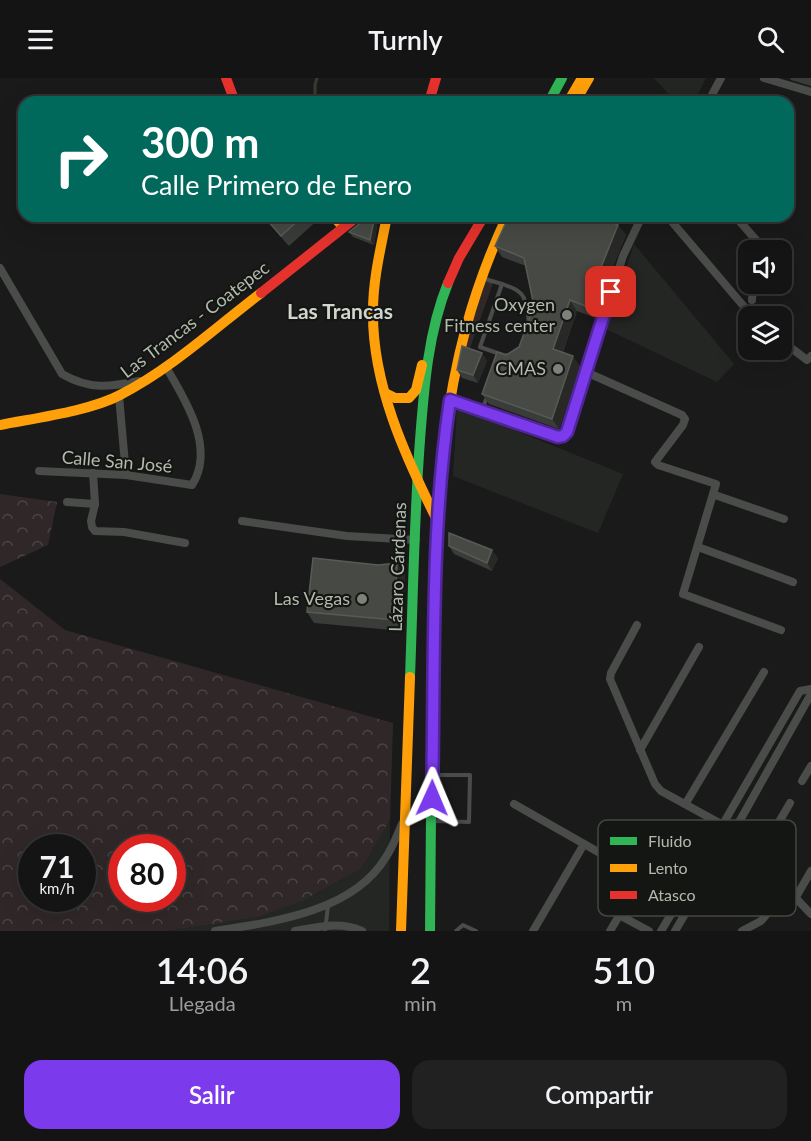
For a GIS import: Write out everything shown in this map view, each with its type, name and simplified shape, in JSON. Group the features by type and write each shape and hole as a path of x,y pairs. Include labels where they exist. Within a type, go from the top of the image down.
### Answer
{"main road":[{"path":"226,78 233,96"},
{"path":"431,96 436,78"},
{"path":"546,96 556,78"},
{"path":"552,96 562,78"},
{"path":"572,96 582,78"},
{"path":"578,96 589,78"},
{"path":"338,222 343,227"},
{"name":"Las Trancas - Coatepec","path":"0,425 94,405 119,396 166,367 350,222"},
{"path":"386,222 375,279 373,326 379,370 417,482 437,520"},
{"name":"Lázaro Cárdenas","path":"401,931 417,540 417,482 423,408 438,315 456,266 481,222"},
{"name":"Lázaro Cárdenas","path":"430,931 433,775 432,648 437,520 450,400 466,321 481,277 504,222"},
{"path":"385,393 400,401 406,401 413,396 433,338"}],"street":[{"path":"711,96 721,78"},
{"path":"764,78 811,92"},
{"path":"450,400 558,437 563,436 567,432 623,256 639,222"},
{"path":"671,222 743,306"},
{"path":"740,222 756,240"},
{"path":"0,268 62,374 75,382 90,386 112,386 146,380"},
{"path":"752,294 752,300"},
{"path":"792,347 809,358"},
{"name":"Calle San José","path":"39,471 126,474 192,485 198,477 201,459 197,427 186,399 166,367"},
{"path":"586,372 682,415 685,419 683,424 655,462 658,465 713,482 717,487 683,594 781,630"},
{"path":"119,396 126,474"},
{"path":"93,474 95,504 91,521 95,531 124,532 185,543"},
{"path":"715,495 784,519"},
{"path":"67,502 95,504"},
{"path":"242,521 347,536 417,540"},
{"path":"698,547 793,582"},
{"path":"637,625 610,679 655,784 661,791 716,820"},
{"path":"640,750 699,647"},
{"path":"686,804 764,672"},
{"path":"725,820 800,691 811,692 740,820"},
{"path":"802,781 811,766"},
{"path":"780,820 790,802"},
{"path":"514,804 598,852"},
{"path":"215,931 278,922 328,905 360,886 370,877 386,858 405,819"},
{"path":"533,931 584,844"},
{"path":"811,871 796,897 811,914"},
{"path":"610,931 619,916"},
{"path":"622,916 649,931"},
{"path":"661,931 670,916"},
{"path":"677,930 685,916"},
{"path":"742,931 761,921 765,916"},
{"path":"295,931 325,929 337,924 362,931"}],"lane":[{"path":"481,277 502,284 520,292 526,303 530,331 521,350 513,356 480,347 502,284"},
{"path":"482,410 490,388"},
{"path":"432,821 469,822 470,775 433,775"},
{"path":"325,929 328,905"},
{"path":"456,931 463,925 476,931"}],"shaded area":[{"path":"654,78 706,78 697,96 670,96"},
{"path":"634,244 734,364 717,382 606,329"},
{"path":"457,407 623,474 598,533 453,476"},
{"path":"390,820 389,931 168,931 258,917 312,896 361,869"}],"green space":[{"path":"484,280 493,283 468,354 462,352"},
{"path":"0,494 57,502 48,545 0,567"},
{"path":"0,579 65,630 393,723 390,820 361,869 304,900 258,917 168,931 0,931"}],"building":[{"path":"269,222 296,222 281,236"},
{"path":"362,222 374,222 370,240 349,232"},
{"path":"506,222 610,222 618,225 593,287 595,288 588,307 570,300 553,349 573,356 552,419 482,394 497,352 506,355 519,347 534,306 524,258 495,246"},
{"path":"462,346 482,353 473,375 457,370"},
{"path":"449,533 492,550 487,563 449,546"},
{"name":"Las Vegas","path":"313,558 378,565 397,563 395,620 307,612"}],"waterway":[{"path":"315,96 317,78"}],"traffic: fast":[{"path":"552,96 562,78"},
{"path":"410,677 416,499 423,400 431,340 448,283"},
{"path":"430,931 432,699"}],"traffic: slow":[{"path":"572,96 582,78"},
{"path":"578,96 589,78"},
{"path":"338,222 343,227"},
{"path":"386,222 373,299 374,338 378,365 384,392 402,445 437,520"},
{"path":"444,444 453,384 466,327 474,299 504,222"},
{"path":"0,425 78,410 120,395 175,361 261,293"},
{"path":"385,393 395,398 409,398 416,390 422,365"},
{"path":"401,931 410,677"}],"traffic: jam":[{"path":"226,78 233,96"},
{"path":"431,96 436,78"},
{"path":"261,293 350,222"},
{"path":"448,283 459,258 480,222"},
{"path":"432,699 436,549 444,444"}],"place":[{"name":"Oxygen Fitness center","path":"567,315"},
{"name":"CMAS","path":"558,369"},
{"name":"Las Vegas","path":"362,599"}],"district":[{"name":"Las Trancas","path":"340,312"}],"route":[{"path":"432,798 432,648 437,520 450,400 558,437 563,436 567,432 611,292"}]}
